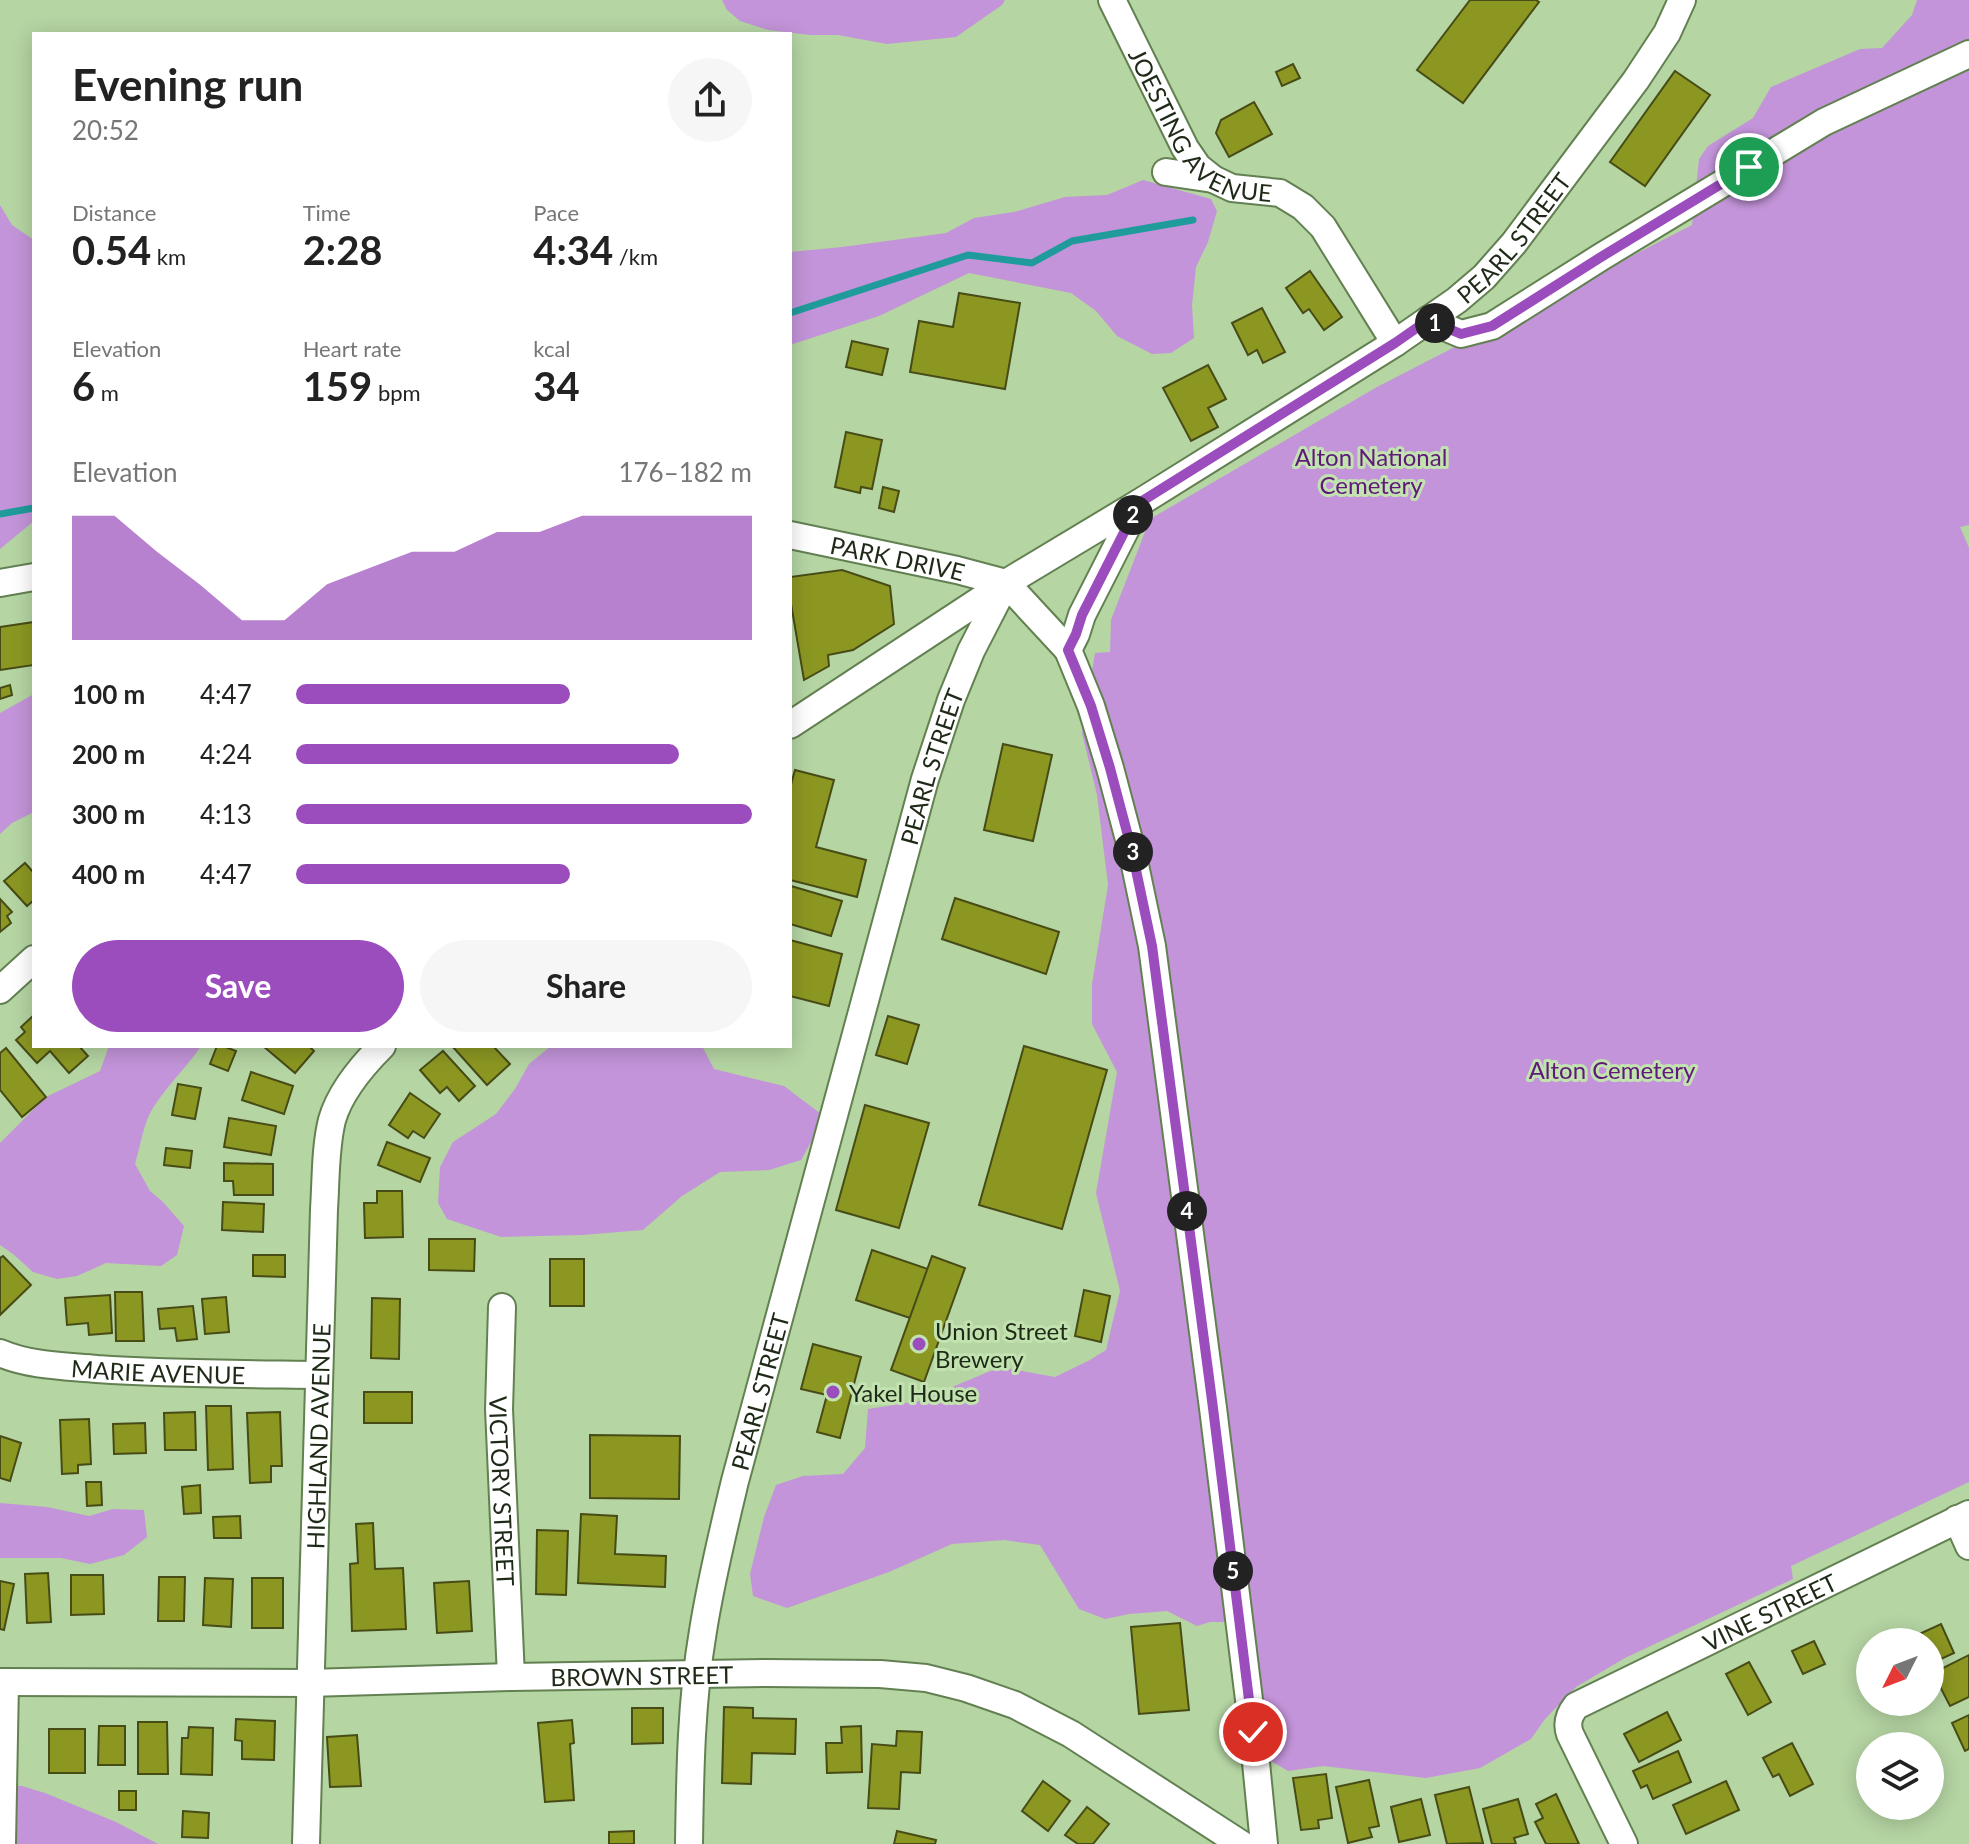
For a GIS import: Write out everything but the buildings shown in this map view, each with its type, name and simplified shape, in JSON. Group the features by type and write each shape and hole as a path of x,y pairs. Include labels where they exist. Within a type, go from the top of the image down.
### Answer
{"street":[{"name":"JOESTING AVENUE","path":"1112,0 1185,148 1198,167 1232,188 1280,193 1303,207 1323,227 1395,343"},
{"name":"PEARL STREET","path":"689,1844 690,1775 702,1632 735,1481 925,779 971,651 1006,583 1395,343 1484,277 1514,243 1636,80 1667,33 1682,0"},
{"path":"1428,320 1461,334 1492,326 1824,122 1969,54"},
{"path":"1166,172 1213,179"},
{"path":"1068,650 1082,615 1139,503"},
{"name":"PARK DRIVE","path":"792,535 1006,583"},
{"path":"0,583 32,577"},
{"path":"792,724 1006,583 1068,650 1091,706 1110,768 1152,946 1215,1423 1264,1844"},
{"path":"0,990 32,961"},
{"name":"HIGHLAND AVENUE","path":"306,1844 324,1209 329,1137 337,1106 352,1081 380,1048"},
{"name":"VICTORY STREET","path":"502,1307 499,1409 511,1677"},
{"name":"MARIE AVENUE","path":"0,1353 49,1365 144,1372 319,1375"},
{"path":"1963,1516 1969,1546"},
{"name":"VINE STREET","path":"1624,1844 1567,1727 1576,1706 1963,1516"},
{"name":"BROWN STREET","path":"2,1682 309,1683 698,1674 880,1674 926,1678 1015,1705 1071,1734 1241,1844"},
{"path":"2,1682 2,1844"}],"green space":[{"path":"722,0 1005,0 956,37 887,44 838,35 768,30 740,21 727,10"},
{"name":"Alton Cemetery","path":"1917,0 1969,0 1969,525 1960,527 1969,548 1969,1482 1791,1566 1793,1579 1625,1658 1576,1687 1545,1719 1531,1739 1480,1768 1426,1778 1323,1766 1288,1771 1271,1761 1252,1622 1210,1622 1197,1626 1167,1611 1105,1619 1079,1609 1040,1545 1004,1540 952,1544 889,1572 787,1608 753,1596 750,1574 764,1517 776,1485 803,1476 843,1474 865,1448 868,1409 919,1401 1000,1367 1055,1377 1106,1350 1120,1291 1096,1193 1117,1072 1092,1024 1092,984 1108,885 1097,795 1082,733 1095,653 1110,652 1111,620 1150,519 1377,387 1692,225 1699,159 1708,146 1753,118 1771,87 1860,49 1882,48 1912,15"},
{"path":"1143,180 1211,199 1217,211 1208,242 1196,267 1192,305 1194,338 1171,353 1152,354 1117,336 1096,311 1071,293 969,273 879,316 792,344 792,252 946,233 974,218 1014,212 1065,197 1107,195"},
{"path":"0,205 12,225 32,239 32,523 0,549"},
{"path":"32,695 32,813 12,823 0,834 0,713"},
{"path":"108,1048 200,1048 152,1111 135,1164 150,1191 184,1226 177,1255 161,1266 106,1263 77,1276 57,1279 33,1272 0,1245 0,1143 46,1097 100,1071"},
{"path":"549,1048 703,1048 714,1069 784,1086 825,1117 801,1160 769,1170 720,1172 682,1196 643,1230 501,1237 447,1219 438,1203 440,1167 453,1142 496,1114 529,1064"},
{"path":"0,1503 47,1507 89,1516 113,1509 144,1510 147,1537 124,1555 90,1564 61,1558 0,1558"},
{"path":"0,1786 22,1786 45,1793 116,1822 158,1844 0,1844"}],"waterway":[{"path":"792,312 968,255 1032,263 1072,241 1193,220"},
{"path":"0,514 32,508"}],"place":[{"name":"Union Street Brewery","path":"919,1344"},
{"name":"Yakel House","path":"833,1392"}],"route":[{"path":"1253,1732 1152,946 1110,768 1091,706 1068,650 1082,615 1139,503 1428,320 1461,334 1492,326 1749,167"}],"park label":[{"name":"Alton National Cemetery","path":"1371,470"}]}
